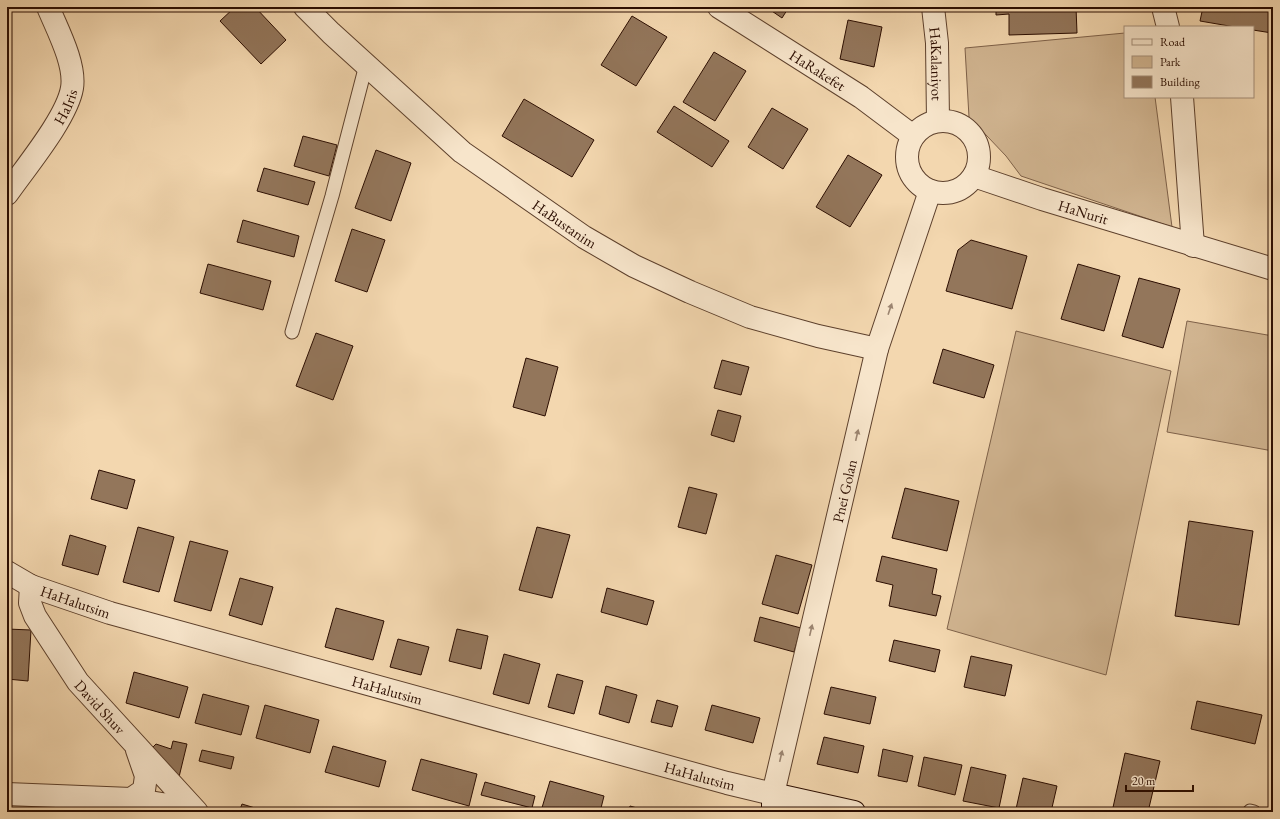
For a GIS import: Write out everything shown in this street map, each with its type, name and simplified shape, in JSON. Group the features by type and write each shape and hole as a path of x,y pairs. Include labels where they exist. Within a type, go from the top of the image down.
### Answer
{"street":[{"name":"HaIris","path":"7,194 62,115 72,88 70,67 64,45 48,7"},
{"name":"HaBustanim","path":"305,7 331,33 462,152 584,237 634,266 690,292 750,317 818,336 877,349"},
{"name":"HaRakefet","path":"719,7 861,97 913,136"},
{"name":"HaKalaniyot","path":"933,7 937,44 938,121"},
{"path":"1163,7 1168,26"},
{"path":"1182,98 1193,246"},
{"path":"938,121 955,123 970,132 980,153 979,165 974,176 969,182 955,191 939,193 930,191 921,186 913,178 908,168 906,158 908,146 913,136 928,123 938,121"},
{"name":"HaNurit","path":"974,176 1273,270"},
{"name":"Pnei Golan","path":"773,803 877,349 930,191"},
{"name":"HaHalutsim","path":"7,572 31,586 110,613 727,783 773,803 854,812"},
{"name":"David Shuv","path":"31,586 30,603 35,616 74,675 196,812"},
{"path":"131,799 144,790 146,776 134,741"},
{"path":"7,794 131,799 196,812"}],"lane":[{"path":"292,332 332,196 366,65"}],"green space":[{"path":"1124,33 1124,98 1155,98 1172,227 1021,176 1006,156 969,117 965,48"},
{"path":"1187,321 1273,336 1273,451 1167,432"},
{"path":"1016,331 1171,371 1106,675 947,629"}],"building":[{"path":"235,7 255,7 286,40 261,64 220,21"},
{"path":"766,7 789,7 782,18"},
{"path":"996,7 1076,7 1077,33 1009,35 1009,14 996,15"},
{"path":"1203,7 1273,7 1272,33 1254,30 1254,26 1229,26 1200,21"},
{"path":"632,16 667,37 636,86 601,65"},
{"path":"848,20 882,27 874,67 840,59"},
{"path":"714,52 746,71 715,121 683,102"},
{"path":"524,99 594,140 572,177 502,136"},
{"path":"674,106 729,141 712,167 657,132"},
{"path":"772,108 808,129 783,169 748,147"},
{"path":"303,136 337,145 329,176 294,166"},
{"path":"376,150 411,163 391,221 355,208"},
{"path":"848,155 882,175 850,227 816,207"},
{"path":"264,168 315,182 308,205 257,191"},
{"path":"243,220 299,236 294,257 237,242"},
{"path":"352,229 385,240 367,292 335,281"},
{"path":"971,240 1027,256 1012,309 946,291 958,250"},
{"path":"208,264 271,281 263,310 200,293"},
{"path":"1078,264 1120,276 1104,331 1061,319"},
{"path":"1139,278 1180,289 1163,348 1122,336"},
{"path":"316,333 353,346 333,400 296,386"},
{"path":"943,349 994,365 984,398 933,383"},
{"path":"526,358 558,367 545,416 513,407"},
{"path":"722,360 749,367 741,395 714,388"},
{"path":"718,410 741,416 734,442 711,435"},
{"path":"99,470 135,480 127,509 91,499"},
{"path":"689,487 717,494 706,534 678,527"},
{"path":"905,488 959,501 947,551 892,538"},
{"path":"1189,521 1253,531 1239,625 1175,616"},
{"path":"138,527 174,537 159,592 123,582"},
{"path":"537,527 570,535 552,598 519,590"},
{"path":"70,535 106,546 98,575 62,565"},
{"path":"190,541 228,551 211,611 174,601"},
{"path":"776,555 812,565 798,614 762,604"},
{"path":"882,556 937,569 932,594 941,596 936,616 889,606 893,585 876,581"},
{"path":"240,578 273,587 262,625 229,615"},
{"path":"607,588 654,601 647,625 601,612"},
{"path":"336,608 384,621 373,660 325,647"},
{"path":"760,617 801,628 794,652 754,641"},
{"path":"7,629 31,630 28,681 7,679"},
{"path":"457,629 488,636 481,669 449,661"},
{"path":"398,639 429,647 421,675 390,667"},
{"path":"894,640 940,650 935,672 889,661"},
{"path":"504,654 540,664 529,704 493,694"},
{"path":"971,656 1012,665 1005,696 964,687"},
{"path":"134,672 188,687 179,718 126,703"},
{"path":"557,674 583,681 574,714 548,707"},
{"path":"606,686 637,695 629,723 599,714"},
{"path":"831,687 876,697 870,724 824,714"},
{"path":"203,694 249,706 241,735 195,723"},
{"path":"657,700 678,706 672,727 651,722"},
{"path":"1197,701 1262,715 1255,744 1191,729"},
{"path":"265,705 319,720 310,753 256,738"},
{"path":"712,705 760,718 753,743 705,730"},
{"path":"824,737 864,746 858,773 817,764"},
{"path":"173,741 187,744 179,777 152,748 156,744 171,749"},
{"path":"333,746 386,761 379,787 325,772"},
{"path":"883,749 913,756 907,782 878,776"},
{"path":"202,750 234,757 231,769 199,761"},
{"path":"1125,753 1160,761 1148,812 1112,812"},
{"path":"924,757 962,765 955,795 918,786"},
{"path":"421,759 477,774 469,806 412,790"},
{"path":"971,767 1006,775 999,808 963,801"},
{"path":"1023,778 1057,786 1051,812 1029,812 1016,809"},
{"path":"550,781 604,796 600,812 541,811"},
{"path":"485,782 535,796 532,808 481,795"},
{"path":"242,804 268,812 239,812"},
{"path":"630,806 651,812 628,812"}]}
